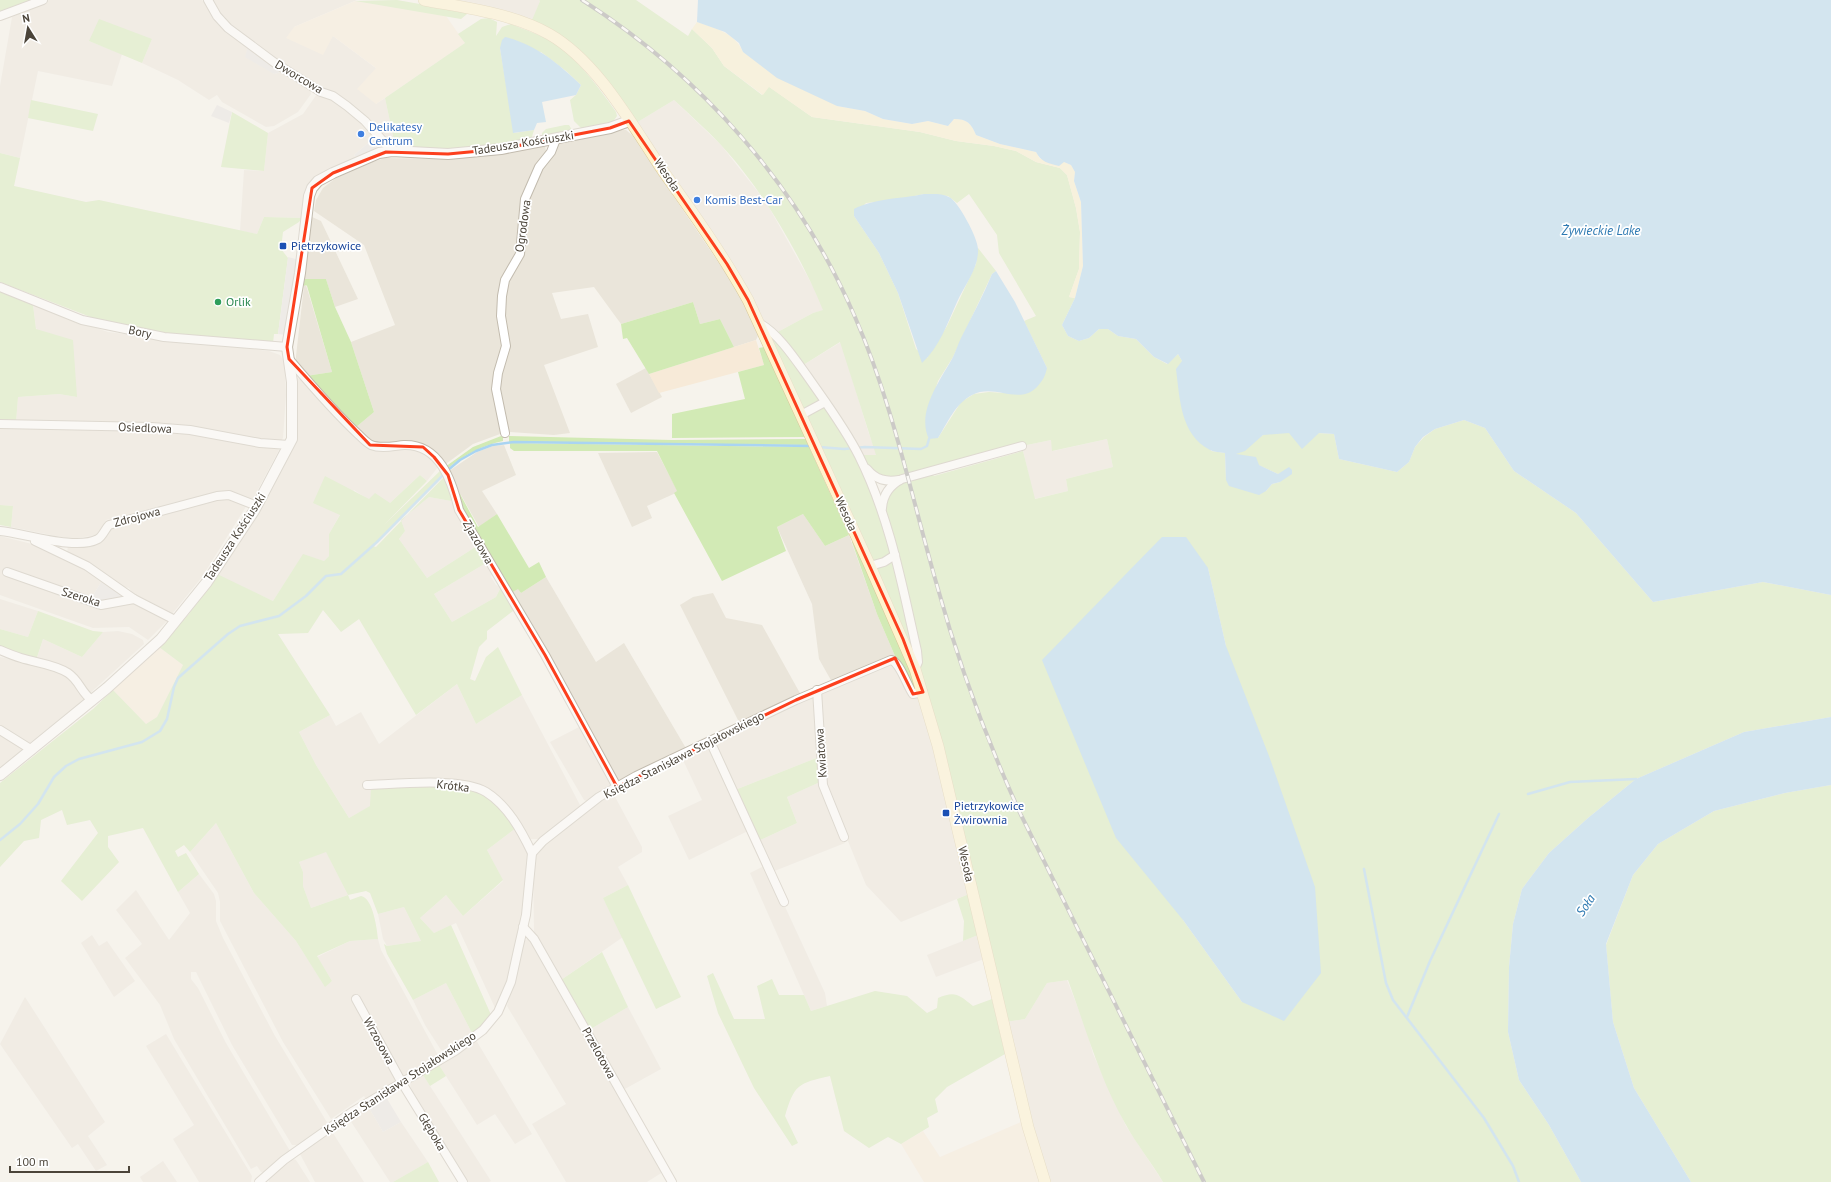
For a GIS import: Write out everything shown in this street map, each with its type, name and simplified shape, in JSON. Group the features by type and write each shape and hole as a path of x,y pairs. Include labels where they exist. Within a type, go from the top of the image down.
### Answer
{"main road":[{"name":"Wesoła","path":"424,0 500,15 521,21 550,35 570,49 589,67 629,120 727,264 759,323 870,566 915,669 923,692 956,819 1028,1127 1045,1182"}],"street":[{"path":"0,16 43,0"},
{"name":"Dworcowa","path":"208,1 217,16 228,28 275,63 321,92 333,96 348,106 365,121 392,151"},
{"name":"Tadeusza Kościuszki","path":"0,775 92,700 161,639 207,582 256,506 289,445 292,439 292,382 287,347 300,273 309,196 312,188 333,172 368,157 392,151 448,154 501,149 610,128 629,120"},
{"name":"Ogrodowa","path":"505,433 496,389 498,373 506,346 501,316 502,296 505,280 520,254 525,199 539,167 551,152 556,139"},
{"name":"Bory","path":"0,287 90,321 164,337 287,347"},
{"path":"759,323 774,334 826,402 859,455 882,513 895,556 917,652 918,662 915,669"},
{"name":"Zjazdowa","path":"289,359 352,428 370,444 388,447 405,445 423,447 434,457 445,472 454,489 459,510 545,655 617,787"},
{"path":"801,415 826,402"},
{"name":"Osiedlowa","path":"0,424 152,427 190,430 260,443 289,445"},
{"path":"863,464 878,479 890,481 1022,446"},
{"path":"882,513 882,500 894,484 902,479"},
{"name":"Zdrojowa","path":"0,531 24,536 70,542 91,542 100,539 109,524 217,496 229,495 256,506"},
{"path":"24,536 87,566 134,599 175,620"},
{"path":"870,566 884,562 895,556"},
{"name":"Szeroka","path":"7,572 101,605 134,599"},
{"path":"0,650 20,658 56,666 78,680 85,695 92,700"},
{"name":"Księdza Stanisława Stojałowskiego","path":"259,1182 284,1160 352,1112 460,1047 483,1030 498,1012 511,982 523,927 532,853 543,841 594,801 617,787 817,690 891,660 897,662 907,685 913,694 923,692"},
{"name":"Kwiatowa","path":"817,690 823,785 844,836"},
{"path":"0,730 32,750"},
{"path":"710,741 784,902"},
{"name":"Krótka","path":"367,785 428,783 464,785 485,791 504,807 523,835 532,853"},
{"name":"Przelotowa","path":"523,927 534,939 672,1182"},
{"name":"Wrzosowa","path":"356,999 402,1083"},
{"name":"Głęboka","path":"402,1083 463,1182"}],"highlighted area":[{"path":"629,121 727,264 748,300 903,639 923,692 913,694 895,658 796,700 617,787 545,655 459,510 448,475 434,457 423,447 370,445 289,359 287,347 312,188 333,173 386,152 448,154 501,149 610,128"}],"shaded area":[{"path":"49,0 202,0 274,74 281,72 310,89 311,94 298,112 274,126 266,127 222,102 217,95 209,100 178,80 142,63 152,39 89,41 122,54 112,86 38,71 20,158 0,153 0,86 12,17"},
{"path":"211,0 357,0 294,27 333,36 377,69 376,104 385,98 394,140 386,137 357,110 272,58 232,27 216,9"},
{"path":"456,0 540,1 533,20 503,10"},
{"path":"355,1 446,16 465,43 376,104 357,89 376,68 333,36 323,55 286,38 294,27"},
{"path":"248,46 281,72 274,74 245,57"},
{"path":"317,94 334,100 347,109 375,137 354,155 356,157 314,180 305,192 302,218 264,217 257,234 240,231 244,170 264,171 268,133 303,114"},
{"path":"674,100 721,145 766,202 814,288 824,310 813,313 774,334 767,327 636,123"},
{"path":"217,105 232,112 229,123 211,116"},
{"path":"617,130 626,130 632,135 731,281 748,311 758,336 756,340 734,347 720,319 700,324 693,302 621,324 594,287 552,293 561,319 588,314 598,347 544,365 570,433 554,435 510,432 507,430 498,388 508,346 502,316 507,280 522,256 527,199 540,169 557,144"},
{"path":"375,137 378,143 376,149 356,157 354,155"},
{"path":"545,146 545,156 523,198 518,253 505,275 504,346 496,372 502,431 500,434 473,444 443,466 426,447 388,445 371,442 355,428 374,412 351,342 395,325 364,245 314,211 316,200 323,188 336,178 366,164 385,158 445,159 487,156"},
{"path":"312,217 321,221 358,299 335,307 326,279 304,279"},
{"path":"288,257 296,259 286,335 278,334"},
{"path":"306,285 332,372 306,376 296,365 296,356 304,286"},
{"path":"33,305 108,332 269,351 280,355 285,363 286,395 283,438 281,441 276,442 213,431 16,422 18,397 59,394 77,397 36,328"},
{"path":"756,340 764,365 659,393 649,374"},
{"path":"841,342 868,431 877,455 859,455 800,367"},
{"path":"646,368 662,397 631,413 616,384"},
{"path":"297,378 303,380 369,446 406,447 422,450 432,458 438,467 427,481 420,475 390,503 369,500 354,490 329,534 329,556 324,561 303,555 273,601 217,575 296,430"},
{"path":"0,425 192,432 278,448 279,450 253,499 250,501 226,492 172,503 153,511 106,520 97,535 71,539 11,527 13,506 0,505"},
{"path":"1107,439 1113,467 1066,479 1068,491 1034,499 1022,446 1051,440 1053,451"},
{"path":"504,445 516,475 482,491 497,514 479,527 461,495 457,495 449,471 477,452 493,446"},
{"path":"657,452 678,492 647,506 652,518 632,527 598,453"},
{"path":"429,497 451,501 477,546 427,578 399,539 405,531 401,520"},
{"path":"230,498 247,505 202,577 172,614 134,595 129,588 123,587 99,569 67,553 68,545 98,543 103,540 114,525 201,502"},
{"path":"803,514 825,546 849,535 877,614 895,656 832,682 819,659 812,604 777,527"},
{"path":"0,536 32,544 90,571 103,579 90,600 100,607 134,601 169,619 148,640 129,627 93,628 0,595"},
{"path":"486,563 493,573 491,577 496,585 501,587 496,597 452,622 434,594"},
{"path":"546,577 596,662 624,643 687,750 618,782 511,593 518,588 521,593"},
{"path":"103,579 125,596 109,601 90,600"},
{"path":"713,593 726,618 762,625 801,695 740,724 680,605 693,597"},
{"path":"0,599 38,611 28,637 0,629"},
{"path":"118,631 132,634 143,640 144,644 88,695 79,679 36,660 43,639 82,657 103,632"},
{"path":"159,647 183,665 157,717 146,724 113,690"},
{"path":"0,657 55,668 76,680 86,698 27,745 0,727"},
{"path":"891,662 916,697 921,699 969,894 901,922 866,885 825,785 820,696 823,691"},
{"path":"457,684 476,724 522,695 580,805 579,808 540,839 528,839 524,833 432,780 362,783 363,787 371,787 371,806 349,818 316,765 299,732 330,715 336,726 361,712 379,744"},
{"path":"814,696 819,757 735,790 716,748 715,742"},
{"path":"581,726 612,783 588,802 584,800 550,742"},
{"path":"0,733 22,747 24,751 0,770"},
{"path":"707,746 750,830 689,860 668,816 702,800 682,758"},
{"path":"820,782 845,843 772,872 758,841 797,823 787,797"},
{"path":"613,793 642,847 642,852 618,867 628,885 603,898 623,937 561,980 534,932 533,861 537,854 560,831"},
{"path":"216,823 254,893 296,941 325,986 332,981 317,957 350,941 378,939 381,950 439,1057 366,1100 364,1096 331,1119 283,1042 220,921 220,902 218,893 190,852"},
{"path":"516,828 527,853 523,913 508,979 496,1010 456,923 434,933 420,918 446,895 463,916 503,881 487,850"},
{"path":"326,851 348,895 311,908 303,886 303,872 299,862"},
{"path":"764,866 768,870 825,993 827,1006 811,1011 750,873"},
{"path":"199,874 214,894 216,901 216,921 223,938 275,1036 328,1124 300,1145 292,1145 232,1045 196,972 191,972 191,979 198,988 226,1043 290,1151 264,1173 261,1172 257,1166 251,1169 174,1039 160,1005 125,958 142,944 116,910 136,890 169,940 190,913 178,892"},
{"path":"404,907 421,941 387,946 383,939 378,914"},
{"path":"92,935 99,946 107,941 135,981 114,997 81,943"},
{"path":"978,935 984,959 936,977 927,955"},
{"path":"525,940 531,940 663,1172 647,1182 566,1182 532,1124 566,1104 507,1006"},
{"path":"1067,980 1087,1031 1093,1054 1126,1126 1163,1182 1045,1182 1006,1022 1025,1019 1047,983"},
{"path":"446,983 472,1033 454,1048 441,1050 425,1025 413,1000"},
{"path":"25,997 105,1122 88,1136 107,1165 96,1171 78,1144 72,1148 0,1044"},
{"path":"628,1007 661,1069 623,1090 589,1030"},
{"path":"166,1034 252,1176 251,1182 199,1182 173,1139 194,1125 146,1046"},
{"path":"476,1040 532,1134 515,1144 495,1114 477,1125 439,1065"},
{"path":"423,1075 491,1181 465,1182 411,1093 410,1081"},
{"path":"386,1097 401,1122 383,1132 369,1108"},
{"path":"369,1108 383,1132 401,1122 428,1162 393,1182 390,1182 350,1120"},
{"path":"1021,1122 1039,1182 924,1182 901,1144 923,1131 940,1157"},
{"path":"331,1130 364,1182 315,1182 300,1154"},
{"path":"293,1159 296,1160 310,1182 269,1182 268,1179"},
{"path":"163,1161 177,1182 143,1182 140,1177"}],"green space":[{"path":"0,0 38,0 0,14"},
{"path":"397,0 465,12 467,14 461,19 355,1"},
{"path":"539,0 636,0 688,36 692,29 712,48 724,66 762,95 768,86 812,117 920,132 956,141 994,146 1016,151 1036,162 1060,168 1067,175 1076,208 1080,232 1079,269 1069,297 1075,298 1062,325 1068,336 1079,341 1089,338 1099,329 1108,329 1118,336 1136,339 1154,357 1167,364 1178,354 1182,361 1211,451 1225,453 1226,480 1266,491 1272,484 1280,482 1285,471 1278,474 1235,454 1263,435 1269,433 1298,432 1334,434 1339,459 1397,472 1409,462 1415,447 1424,437 1435,429 1464,420 1485,428 1514,471 1576,513 1653,602 1763,582 1831,595 1831,717 1744,732 1636,779 1588,818 1549,853 1522,889 1513,924 1509,967 1508,1032 1519,1080 1549,1125 1581,1182 1163,1182 1130,1132 1108,1090 1068,980 1047,983 1025,1019 1006,1022 923,692 759,323 774,334 813,313 823,310 814,289 779,223 751,181 721,145 674,100 636,123 589,67 530,25 540,1","holes":["924,194 948,196 957,203 969,194 997,235 999,253 1036,316 1024,321 1047,368 1004,393 989,392 974,394 961,402 938,438 927,416 938,381 953,357 992,274 996,271 978,248 976,264 947,326 927,358 916,349 898,293 879,253 854,216 866,203 895,200","840,342 876,455 859,455 800,367","1107,439 1113,467 1066,479 1068,491 1035,499 1023,451 934,476 931,473 1022,446 1051,440 1052,451","870,473 890,481 882,511","1208,568 1226,646 1242,1002 1183,920"]},
{"path":"489,18 497,22 496,36 502,27 511,24 554,43 563,50 588,75 616,112 617,116 612,123 582,129 574,121 570,100 576,95 581,85 566,71 541,52 500,48 514,133 534,130 531,140 461,149 441,149 406,145 394,140 385,98 465,43 458,34 481,19"},
{"path":"99,19 152,39 142,63 89,41"},
{"path":"31,100 98,114 93,131 28,118"},
{"path":"232,112 268,133 264,171 221,167"},
{"path":"569,125 572,130 542,136 542,133 546,129"},
{"path":"0,153 20,158 14,186 86,202 99,200 257,234 264,217 302,218 299,222 283,232 281,249 288,258 278,334 274,334 273,343 163,333 101,321 0,282"},
{"path":"304,279 326,279 335,307 351,342 374,412 355,428 306,376 332,372 307,286 304,286"},
{"path":"0,289 33,305 36,329 73,340 77,397 59,394 18,397 16,422 0,421"},
{"path":"693,302 700,324 720,319 734,347 649,374 627,338 623,339 621,324"},
{"path":"764,347 805,437 672,438 672,414 745,399 738,372 764,365 759,348"},
{"path":"501,436 503,437 503,441 480,448 466,455 447,469 445,467 473,447"},
{"path":"509,436 672,440 806,439 808,445 509,442"},
{"path":"510,443 809,447 849,535 825,546 803,514 777,527 786,551 722,581 674,493 677,491 657,451 514,451 510,448"},
{"path":"440,471 443,474 373,546 376,547 401,521 405,531 399,539 427,578 477,546 486,563 434,594 452,622 496,597 501,587 513,608 513,611 487,631 487,639 479,647 470,679 475,681 486,657 498,647 522,695 476,724 457,684 416,715 359,619 341,632 323,610 308,633 278,634 330,715 299,732 316,765 349,818 370,806 371,787 430,784 461,786 475,789 485,794 502,809 516,828 487,850 503,880 463,916 446,895 420,918 434,933 451,925 492,1017 481,1029 472,1033 446,983 413,1000 387,954 384,944 387,946 421,941 404,907 378,914 370,893 366,891 348,895 350,900 361,896 369,902 374,914 378,939 350,941 317,956 332,981 325,987 296,941 254,893 216,823 190,852 184,845 175,851 178,857 186,853 199,874 178,892 143,828 108,836 108,847 119,862 82,901 61,881 98,833 90,820 67,825 62,810 41,820 39,838 24,841 0,867 0,783 93,709 113,690 146,724 157,717 183,665 159,647 189,614 217,574 273,601 303,554 324,561 329,556 329,534 340,515 313,503 325,476 369,499 375,493 390,503 420,475 427,481 384,525","holes":["326,852 348,895 311,908 303,886 303,872 299,862"]},
{"path":"445,476 453,497 451,501 429,497 407,515"},
{"path":"460,494 478,527 497,514 529,568 539,562 546,577 521,593 518,589 511,593 461,510 457,495"},
{"path":"0,505 13,506 11,527 0,525"},
{"path":"852,542 854,542 896,637 917,688 916,690 913,690 892,657 895,656 877,614"},
{"path":"38,611 93,631 103,632 82,657 43,639 36,660 0,649 0,629 28,637"},
{"path":"819,757 820,782 787,797 797,823 758,841 735,790"},
{"path":"1831,785 1831,1182 1691,1182 1634,1088 1613,1022 1606,945 1633,875 1658,844 1714,811 1785,793"},
{"path":"628,885 681,997 656,1009 603,898"},
{"path":"969,894 978,935 963,941 964,921 957,899"},
{"path":"602,952 628,1007 589,1030 561,980"},
{"path":"713,973 734,1019 765,1019 757,986 772,979 779,995 804,995 811,1011 875,991 907,996 927,1013 937,1008 938,998 953,994 960,996 973,1006 992,999 1005,1054 947,1087 935,1099 938,1112 927,1118 929,1127 901,1144 888,1137 869,1148 844,1131 830,1076 804,1084 799,1087 791,1098 785,1116 798,1143 792,1146 754,1088 718,1013 707,976"},
{"path":"439,1065 446,1076 430,1086 423,1075"},
{"path":"428,1162 439,1182 393,1182"}],"sand":[{"path":"697,22 724,32 735,40 743,52 837,106 865,111 883,119 912,124 928,121 948,126 954,119 962,120 968,122 976,135 1000,144 1036,152 1040,159 1064,162 1071,165 1075,172 1074,181 1081,202 1083,266 1075,298 1069,297 1079,269 1080,232 1076,208 1067,175 1060,168 1036,162 1016,151 994,146 956,141 920,132 812,117 769,87 763,95 724,66 712,48 692,29"}],"water":[{"name":"Żywieckie Lake","path":"698,0 1831,0 1831,595 1763,582 1653,602 1576,513 1514,471 1485,428 1464,420 1435,429 1423,437 1415,447 1409,462 1397,472 1339,459 1334,434 1319,433 1302,449 1289,433 1263,435 1245,451 1236,454 1256,457 1259,465 1278,474 1289,467 1292,470 1292,474 1280,482 1272,484 1266,491 1259,495 1229,486 1226,480 1225,453 1212,451 1200,443 1193,435 1183,415 1176,369 1182,361 1178,354 1168,364 1154,357 1136,339 1118,336 1108,329 1099,329 1089,338 1079,341 1068,336 1062,325 1075,298 1083,266 1081,202 1074,181 1075,172 1071,165 1064,162 1059,166 1051,164 1045,162 1036,152 1000,144 976,135 968,122 962,120 954,119 948,126 928,121 912,124 883,119 865,111 837,106 777,78 743,52 739,43 725,32 697,22"},
{"path":"505,37 526,44 546,56 581,85 576,95 542,102 546,122 537,123 534,130 513,133 500,48 502,40"},
{"path":"924,194 943,195 953,200 962,212 975,237 978,256 974,270 938,342 922,363 898,293 879,253 854,216 854,209 862,205 879,201"},
{"path":"996,271 1015,302 1047,368 1045,376 1037,387 1022,395 989,391 972,395 956,408 938,438 929,439 925,418 931,397 953,357 992,274"},
{"path":"1162,537 1186,537 1208,568 1226,646 1269,756 1315,887 1321,973 1284,1021 1242,1002 1183,920 1116,838 1042,660"},
{"name":"Soła","path":"1831,717 1831,785 1785,793 1714,811 1658,844 1633,875 1606,944 1613,1022 1634,1088 1691,1182 1581,1182 1549,1125 1519,1080 1508,1032 1509,967 1513,924 1522,889 1549,853 1588,818 1636,779 1744,732"}],"waterway":[{"path":"819,447 844,449 865,447 921,449 927,446 929,439"},
{"path":"0,840 20,824 38,804 54,777 66,766 79,759 142,742 160,731 167,719 174,687 178,678 228,634 240,626 279,616 306,596 326,576 341,574 377,542 448,470 460,460 476,451 492,445 514,442 812,446"},
{"path":"1528,794 1570,782 1636,779"},
{"path":"1407,1017 1430,961 1499,814"},
{"path":"1364,869 1386,983 1393,1000 1484,1118 1513,1166 1519,1182"}],"railway":[{"path":"582,0 626,30 667,63 706,99 742,138 776,180 806,223 832,269 855,317 880,382 900,448 936,582 963,671 996,758 1021,815 1204,1182"}],"place":[{"name":"Delikatesy Centrum","path":"361,134"},
{"name":"Komis Best-Car","path":"697,200"},
{"name":"Pietrzykowice","path":"283,246"},
{"name":"Orlik","path":"218,302"},
{"name":"Pietrzykowice Żwirownia","path":"946,813"}]}
